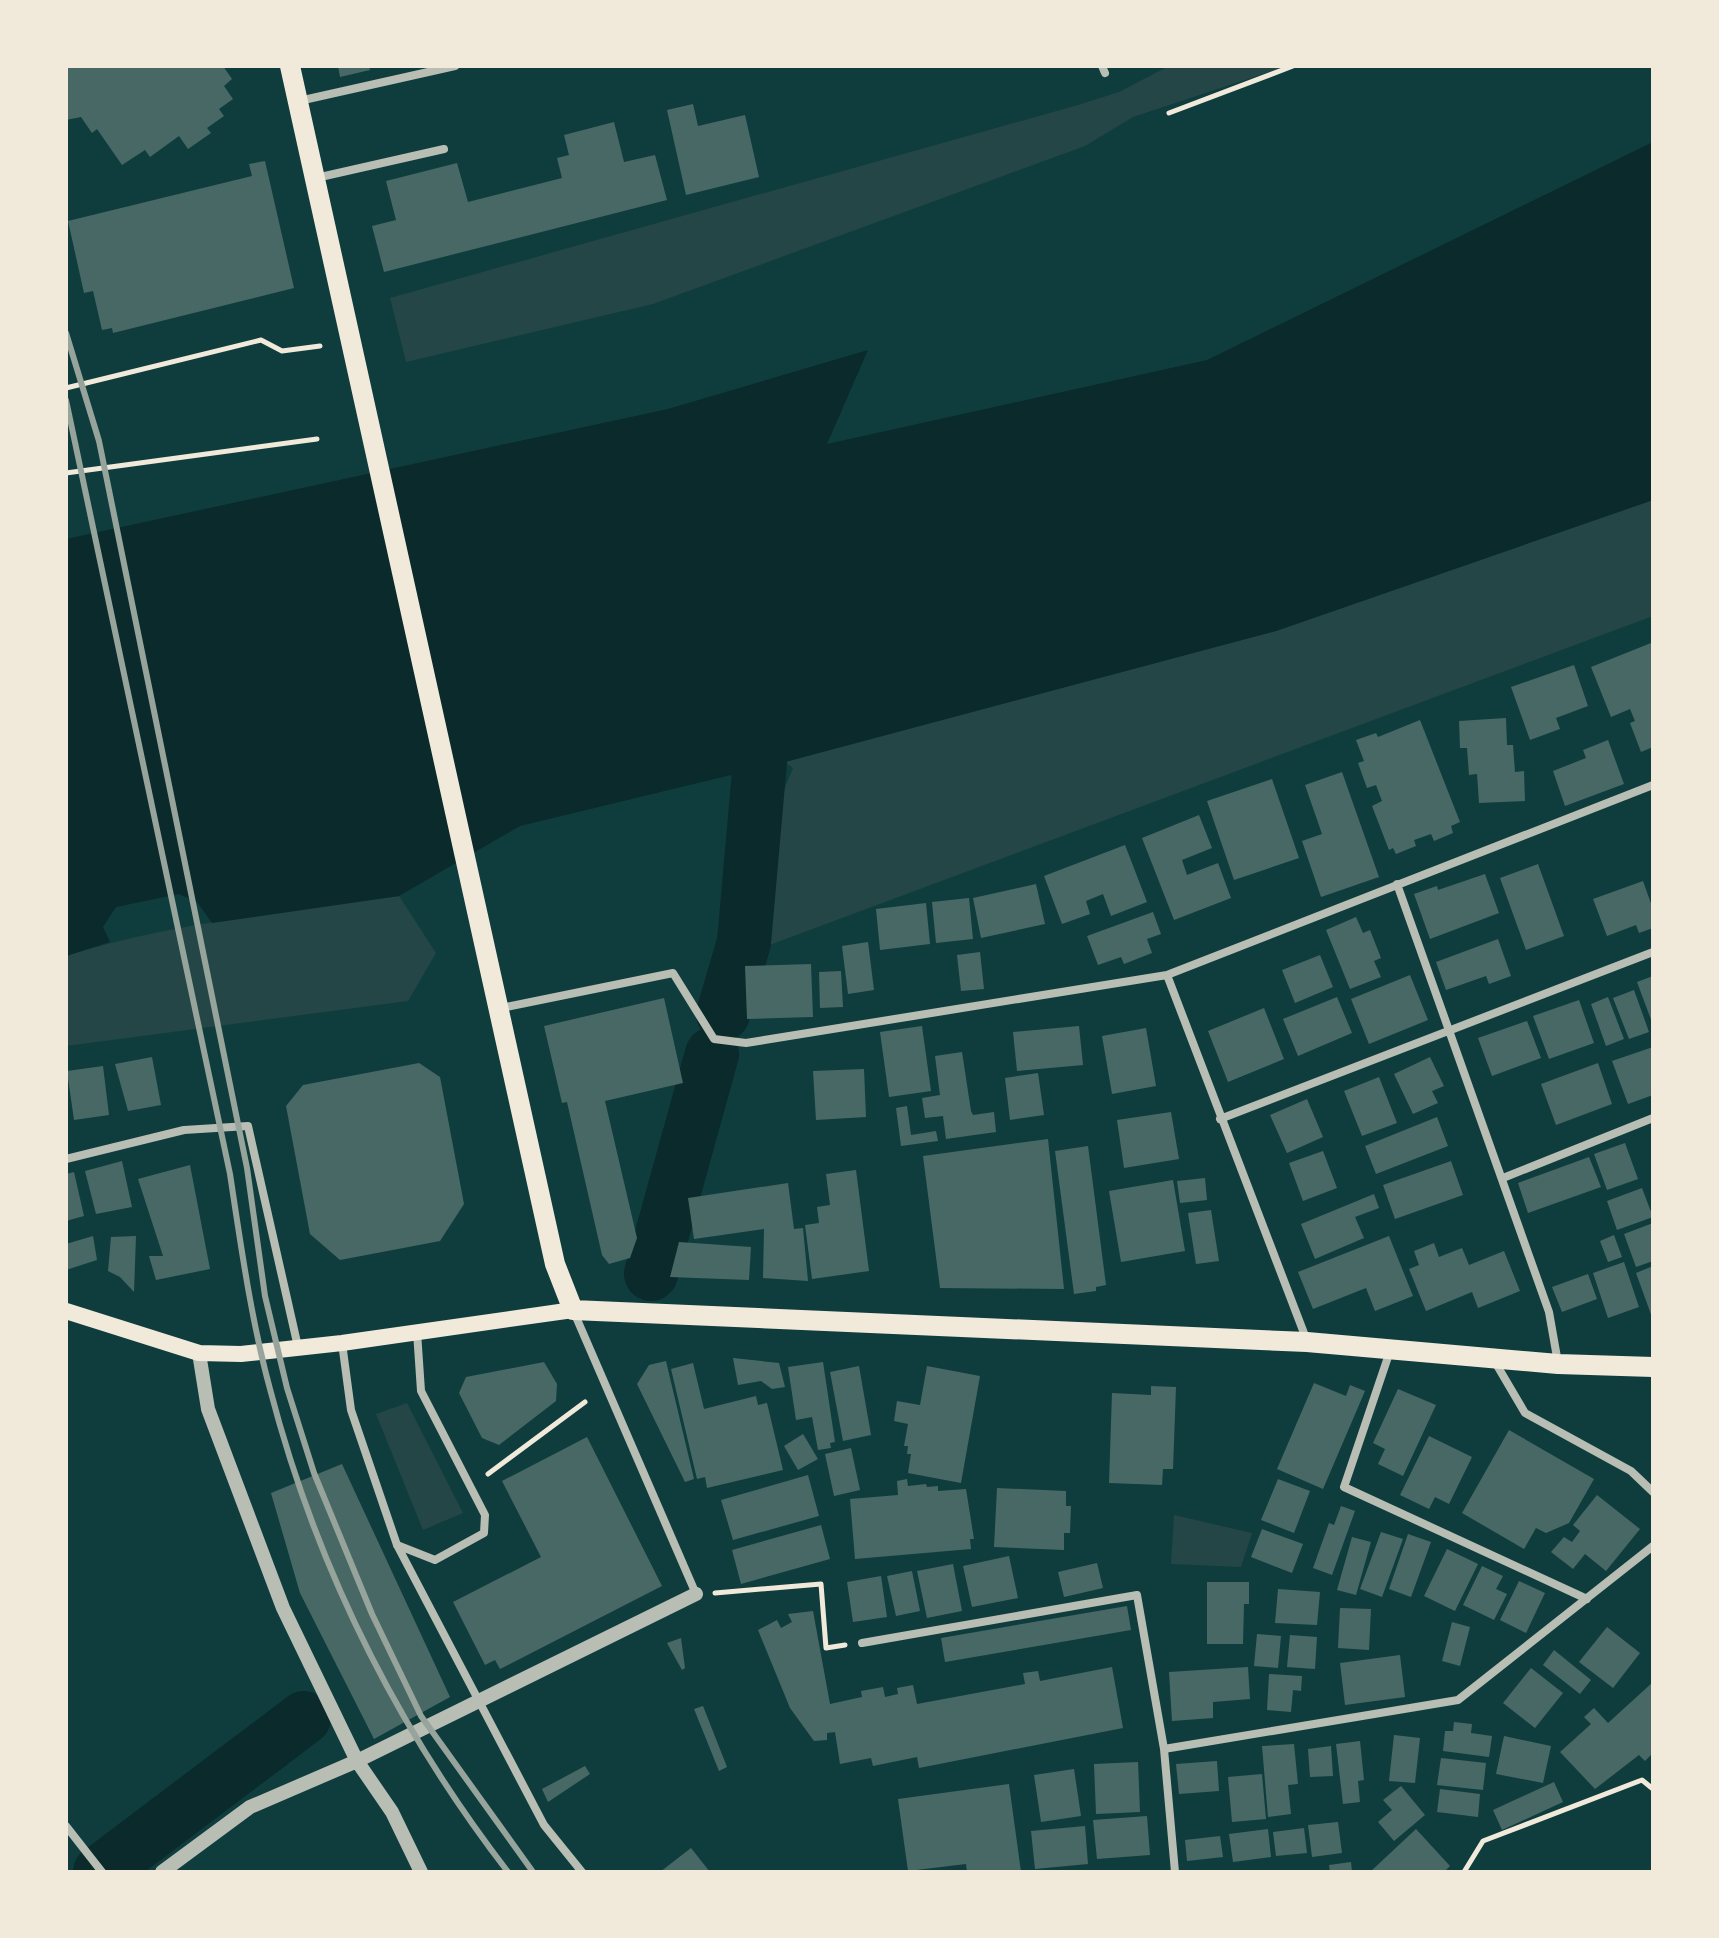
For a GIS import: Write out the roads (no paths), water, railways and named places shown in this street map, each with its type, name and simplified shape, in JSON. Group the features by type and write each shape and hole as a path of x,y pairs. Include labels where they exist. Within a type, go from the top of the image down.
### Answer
{"main road":[{"path":"290,66 555,1264 573,1310"},
{"path":"66,1311 199,1353 241,1354 342,1343 573,1310 1307,1342 1558,1364 1653,1367"}],"street":[{"path":"298,101 455,66"},
{"path":"315,178 444,149"},
{"path":"499,1000 673,973 714,1039 746,1043 1167,975 1653,785"},
{"path":"1397,884 1549,1312 1558,1364"},
{"path":"1220,1119 1653,952"},
{"path":"1167,975 1307,1342"},
{"path":"1503,1178 1653,1118"},
{"path":"66,1159 184,1130 248,1126 298,1347"},
{"path":"162,1872 181,1866 250,1807 357,1761 696,1594 573,1310"},
{"path":"397,1545 435,1560 484,1533 485,1515 421,1391 417,1331"},
{"path":"342,1343 351,1410 397,1545 544,1825 582,1872"},
{"path":"1391,1348 1344,1487 1587,1599"},
{"path":"199,1353 208,1409 283,1608 357,1761 392,1812 421,1872"},
{"path":"1492,1357 1525,1413 1631,1471 1653,1492"},
{"path":"1164,1749 1458,1700 1653,1546"},
{"path":"862,1643 1137,1595 1164,1749 1175,1872"},
{"path":"66,1826 100,1869"}],"waterway":[{"path":"723,1014 744,942 760,761 755,694"},
{"path":"651,1274 712,1054"},
{"path":"100,1872 304,1718"}],"railway":[{"path":"66,333 99,441 247,1168 265,1296 287,1388 314,1473 372,1614 421,1716 533,1872"},
{"path":"66,400 230,1174 257,1336 289,1455 336,1582 396,1703 430,1761 508,1872"}]}
